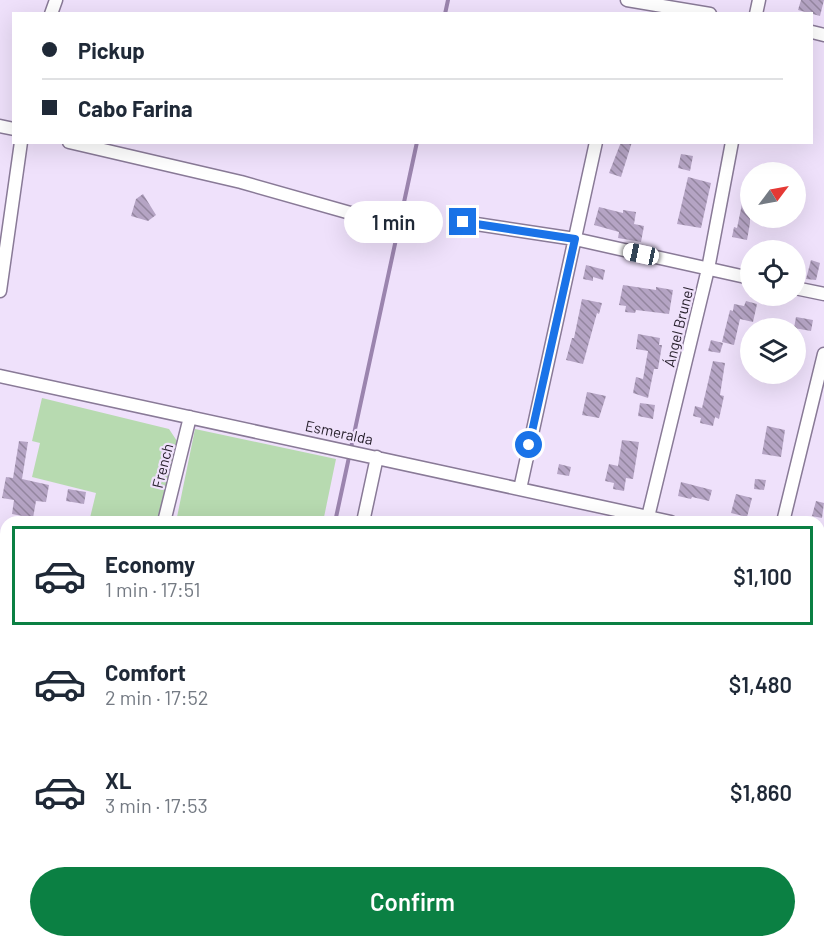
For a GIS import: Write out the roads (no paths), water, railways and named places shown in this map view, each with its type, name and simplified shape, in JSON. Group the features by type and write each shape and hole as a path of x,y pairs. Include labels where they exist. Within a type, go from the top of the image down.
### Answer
{"street":[{"path":"627,0 698,12"},
{"path":"0,291 21,144"},
{"path":"78,144 241,182 368,218"},
{"path":"520,489 596,144"},
{"name":"Ángel Brunel","path":"648,516 708,269 732,144"},
{"path":"463,222 575,239 740,276"},
{"path":"806,290 824,294"},
{"path":"784,516 824,354"},
{"name":"Esmeralda","path":"0,376 520,489 619,516"},
{"name":"French","path":"165,516 190,417"},
{"path":"364,516 376,457"}],"waterway":[{"path":"445,12 448,0"},
{"path":"336,516 417,144"}]}
